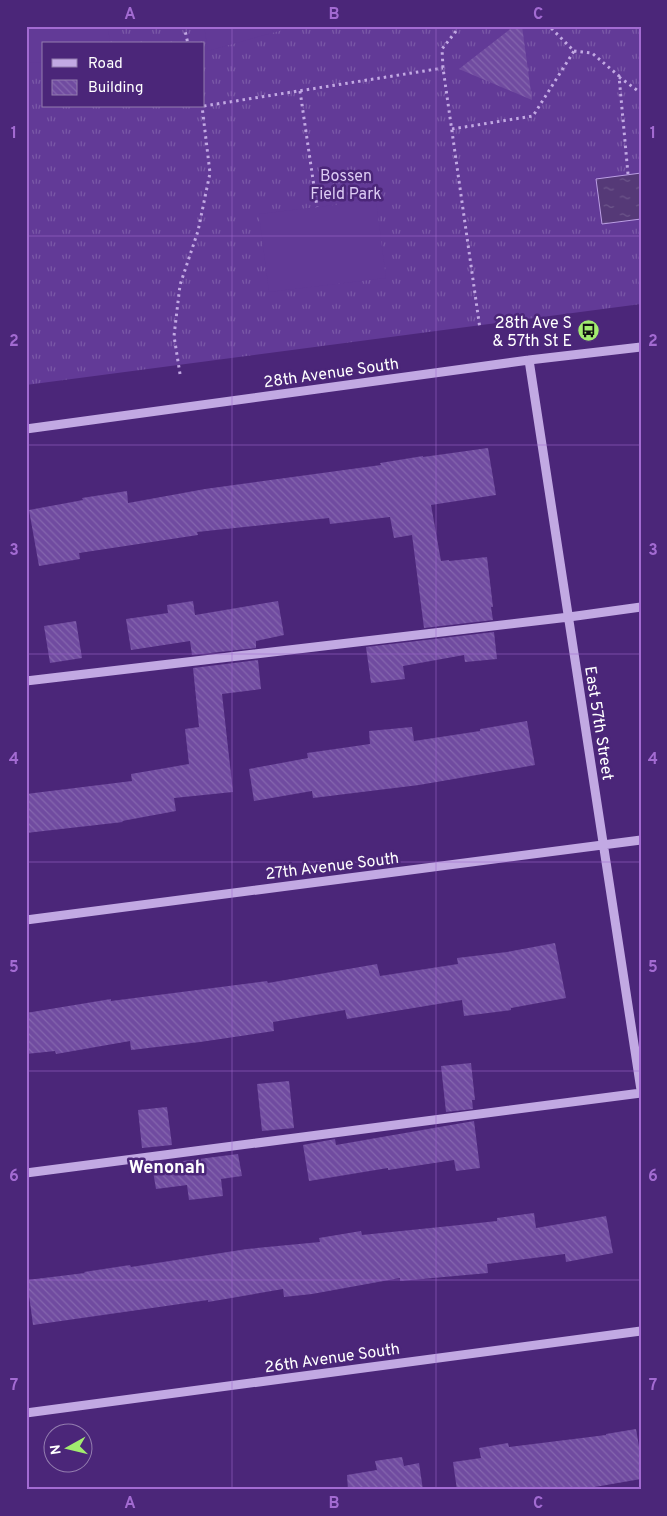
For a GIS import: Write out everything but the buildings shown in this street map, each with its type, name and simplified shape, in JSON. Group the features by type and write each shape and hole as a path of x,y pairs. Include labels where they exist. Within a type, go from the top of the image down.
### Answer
{"street":[{"name":"28th Avenue South","path":"26,429 530,360 641,347"},
{"name":"East 57th Street","path":"530,360 641,1092"},
{"path":"26,681 641,607"},
{"name":"27th Avenue South","path":"26,920 641,840"},
{"path":"26,1173 641,1092"},
{"name":"26th Avenue South","path":"26,1413 641,1331"}],"path":[{"path":"184,26 188,42"},
{"path":"460,26 442,49 443,68 480,329"},
{"path":"549,26 574,51 592,53 641,93"},
{"path":"452,129 533,116 574,51"},
{"path":"205,106 443,68"},
{"path":"619,76 628,174"},
{"path":"300,91 317,207"},
{"path":"180,374 174,336 180,285 198,230 210,173 203,108"}],"green space":[{"name":"Bossen Field Park","path":"26,26 641,26 641,304 26,385"},
{"path":"26,26 108,26 110,42 42,42 42,62 26,63"},
{"path":"204,26 297,26 208,51"},
{"path":"376,200 386,278 269,292 259,214"}],"water":[{"path":"641,173 641,219 602,224 596,179"}],"place":[{"name":"28th Ave S & 57th St E","path":"588,331"}],"district":[{"name":"Wenonah","path":"167,1167"}]}
